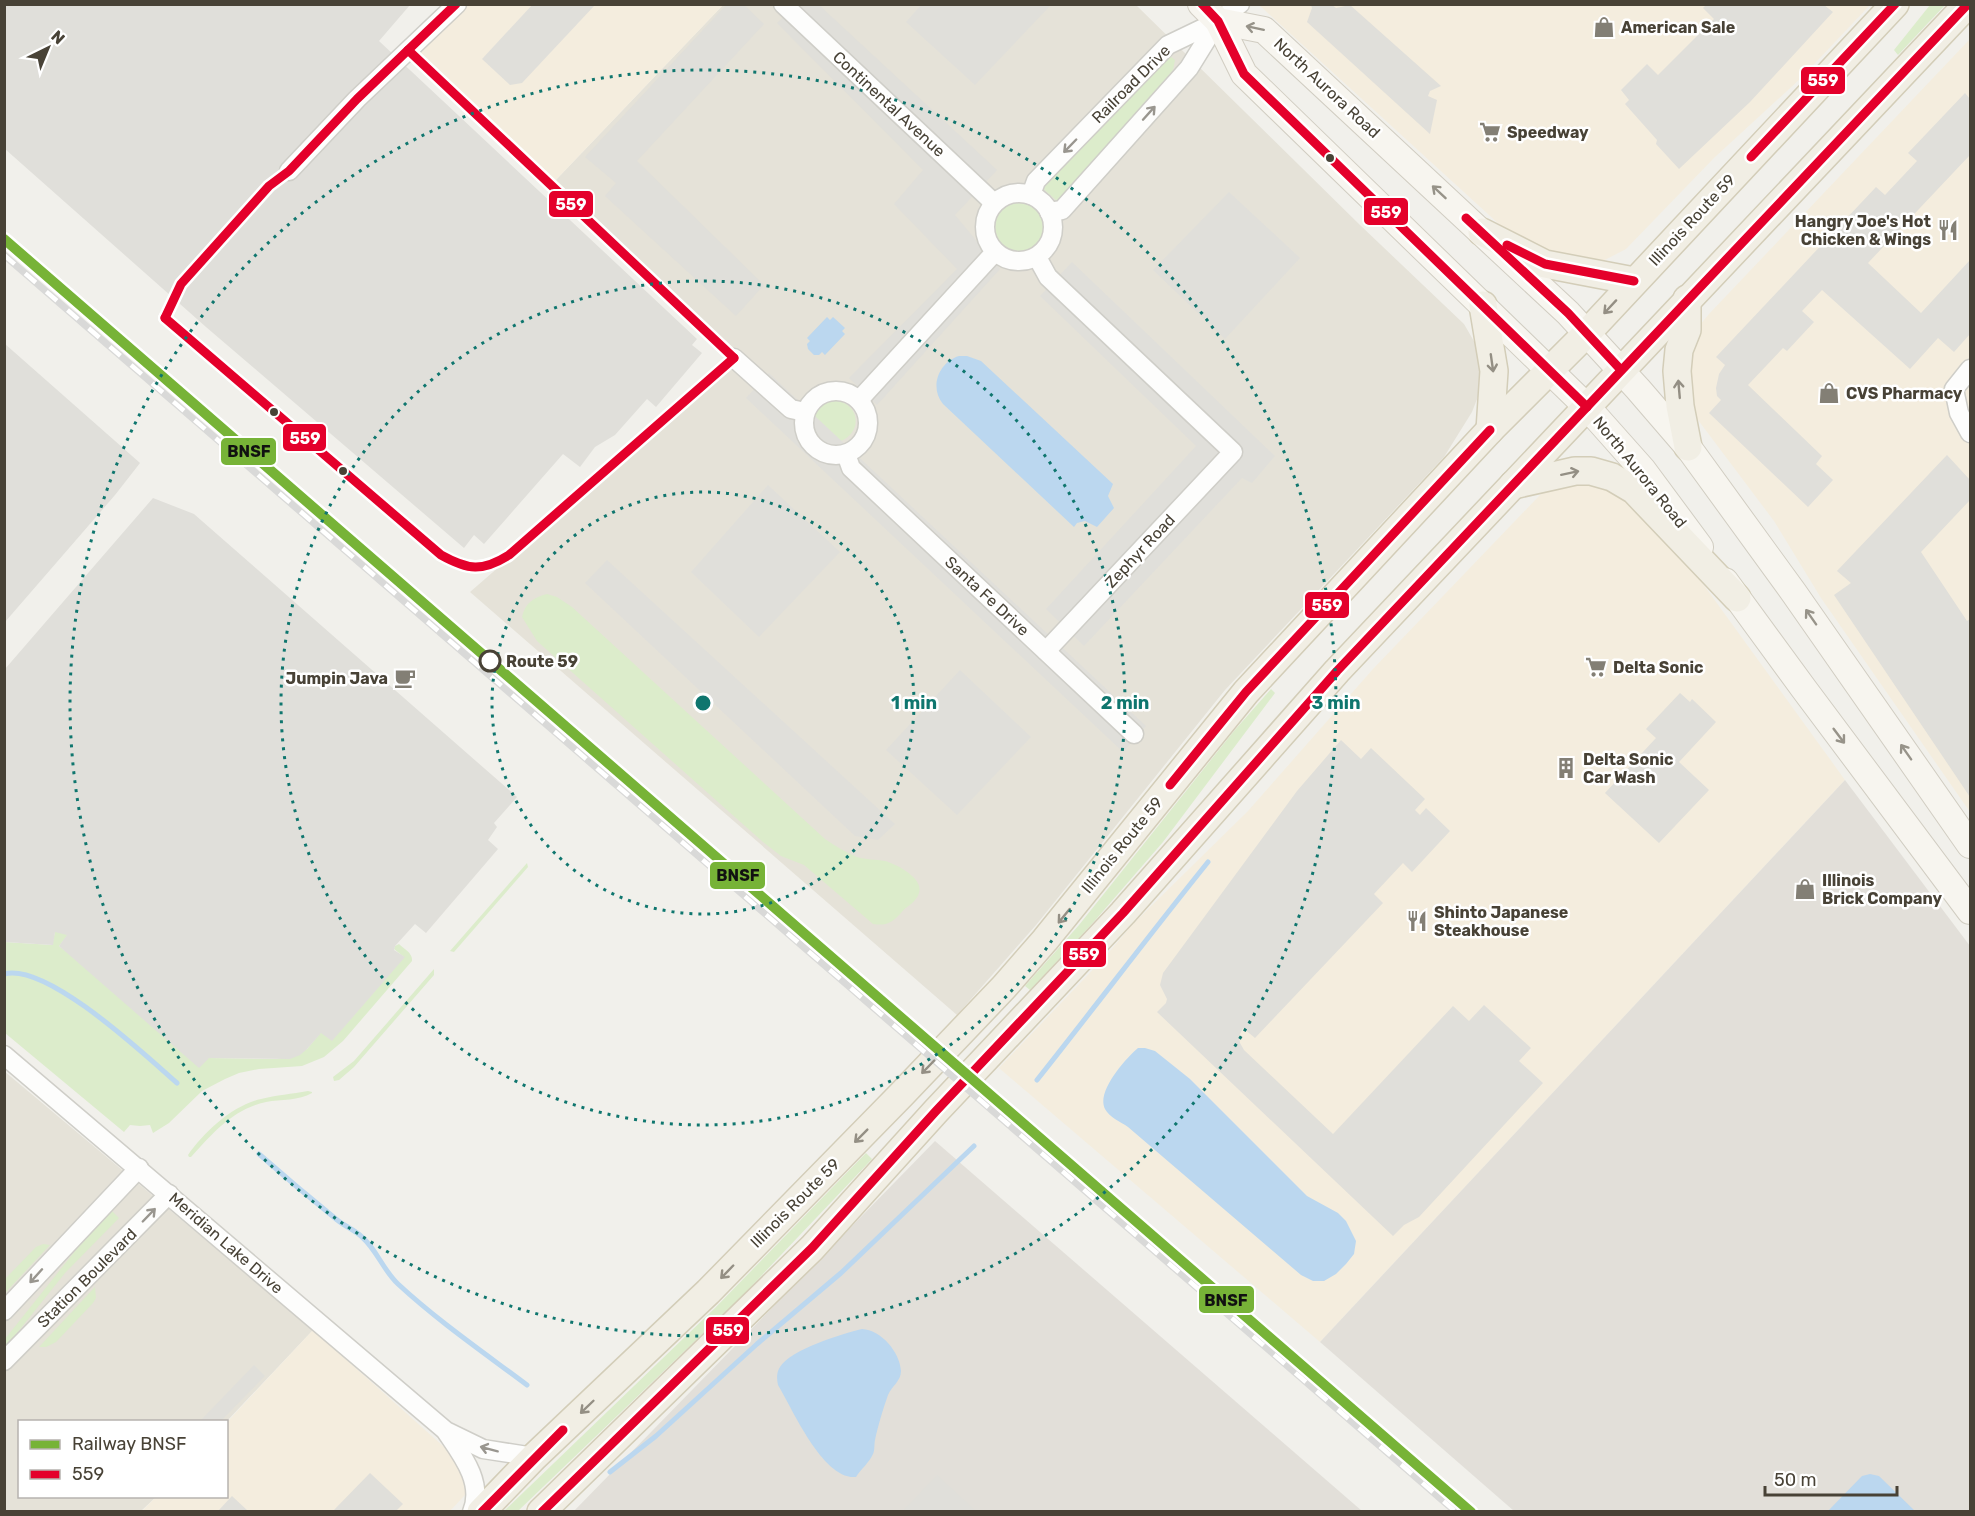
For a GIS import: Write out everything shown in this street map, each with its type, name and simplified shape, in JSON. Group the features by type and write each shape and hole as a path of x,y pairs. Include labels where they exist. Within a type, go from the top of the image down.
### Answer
{"main road":[{"name":"Illinois Route 59","path":"481,1512 534,1457 708,1292 1004,987 1045,940 1246,692 1490,430 1587,333 1895,4"},
{"path":"541,1512 812,1248 936,1111 1123,913 1336,671 1968,4"},
{"name":"North Aurora Road","path":"1209,13 1264,30 1482,232 1587,333 1621,370 1688,447 1971,845"},
{"name":"North Aurora Road","path":"1209,13 1244,74 1550,370 1622,445 1664,496 1737,598 1971,911"},
{"path":"1482,232 1545,264 1634,281"},
{"path":"1687,299 1687,330 1679,350 1677,371 1680,406 1688,447"},
{"path":"1483,305 1494,371 1490,430"},
{"path":"1513,485 1575,471 1591,471 1612,477 1634,490 1737,598"}],"street":[{"path":"289,171 357,99 457,4"},
{"name":"Continental Avenue","path":"783,4 994,203"},
{"path":"1209,13 1240,4"},
{"name":"Railroad Drive","path":"1031,195 1036,181 1168,45 1209,13"},
{"name":"Railroad Drive","path":"1049,212 1062,210 1189,68 1209,13"},
{"path":"1022,193 1031,195 1039,200 1049,212 1053,222 1050,242 1037,257 1015,262 1004,259 987,241 984,231 988,211 1003,197 1022,193"},
{"path":"859,400 995,252"},
{"name":"Zephyr Road","path":"1037,257 1048,277 1233,452 1046,651"},
{"path":"734,358 791,409 805,412"},
{"path":"1971,369 1954,389 1959,413 1971,433"},
{"path":"839,390 850,393 859,400 868,420 863,441 855,449 835,456 825,454 809,442 804,432 803,422 810,402 818,395 839,390"},
{"name":"Santa Fe Drive","path":"846,454 851,468 1134,734"},
{"name":"Meridian Lake Drive","path":"4,1055 446,1431 483,1449 534,1457"},
{"path":"4,1311 139,1168"},
{"name":"Station Boulevard","path":"4,1361 169,1194"},
{"name":"Meridian Lake Drive","path":"446,1431 471,1472 475,1504 472,1512"}],"shaded area":[{"path":"533,4 595,5 522,83 510,85 482,59"},
{"path":"727,4 744,5 764,24 637,161 764,285 736,316 605,196 616,183 585,157"},
{"path":"922,4 1051,5 975,85 906,22"},
{"path":"1707,4 1824,5 1833,12 1750,102 1679,169 1625,104 1629,100 1621,90 1647,64 1658,75 1714,19 1703,8"},
{"path":"5,5 410,5 379,41 697,339 692,345 702,353 656,407 647,399 615,435 595,447 580,467 563,454 484,544 474,535 464,548 206,327 5,149"},
{"path":"461,5 723,5 553,183 412,51"},
{"path":"723,5 1136,5 1464,324 1475,343 1481,364 1479,394 1472,412 1444,457 1225,690 1036,925 957,1015 470,592 739,359 553,183"},
{"path":"796,5 819,5 997,170 955,215 1000,269 877,405 849,378 957,269 894,204 923,170 777,23"},
{"path":"1259,5 1870,5 1801,78 1714,158 1626,249 1599,263 1582,266 1512,236"},
{"path":"1311,5 1332,5 1336,8 1350,5 1441,86 1430,91 1428,96 1437,100 1430,134 1307,22"},
{"path":"1970,39 1970,812 1821,598 1774,521 1692,412 1684,379 1699,326 1709,314"},
{"path":"1965,93 1970,99 1970,155 1868,263 1921,313 1970,260 1970,334 1954,352 1938,338 1910,369 1822,290 1802,311 1814,322 1787,351 1783,348 1748,385 1822,456 1816,464 1833,480 1808,507 1709,413 1721,400 1717,396 1716,388 1719,374 1725,365 1716,357 1876,187 1885,195 1917,161 1908,153"},
{"path":"1229,192 1300,258 1225,339 1153,270"},
{"path":"1072,262 1275,456 1252,483 1242,478 1084,646 1046,609 1196,446 1040,296"},
{"path":"5,344 140,463 5,622"},
{"path":"769,373 1146,726 1123,752 746,398"},
{"path":"1947,455 1970,480 1970,500 1921,552 1967,621 1970,619 1970,797 1834,595 1851,583 1837,571"},
{"path":"1570,479 1590,480 1635,502 1682,555 1845,780 1320,1342 999,1068 1104,958 1132,925 1248,811 1373,669 1541,494"},
{"path":"768,485 840,552 759,637 691,572"},
{"path":"153,498 194,514 517,797 494,823 497,827 488,840 498,849 426,933 415,924 395,946 394,950 405,957 332,1041 321,1033 300,1055 290,1059 209,1058 199,1068 59,946 67,935 55,932 53,945 5,942 5,669"},
{"path":"607,560 895,824 878,840 855,836 585,583"},
{"path":"960,670 1031,737 957,815 886,750"},
{"path":"1680,693 1690,702 1692,699 1716,722 1679,762 1709,790 1659,843 1605,793 1656,738 1646,729"},
{"path":"1341,740 1361,759 1371,748 1425,799 1415,810 1420,815 1426,808 1450,831 1412,872 1403,863 1374,894 1383,903 1255,1038 1243,1028 1239,1036 1244,1050 1333,1134 1453,1006 1469,1021 1484,1005 1531,1048 1519,1061 1543,1083 1419,1217 1404,1225 1393,1236 1157,1012 1167,999 1160,985 1163,973 1297,791"},
{"path":"1845,780 1970,946 1970,1511 1514,1511 1320,1342"},
{"path":"4,1071 313,1330 228,1420 18,1420 18,1498 155,1498 141,1511 5,1511"},
{"path":"935,1141 1362,1511 573,1512"},
{"path":"313,1330 480,1479 450,1511 141,1512 155,1498 228,1498 228,1421"},
{"path":"254,1365 265,1376 222,1420 201,1420"},
{"path":"370,1473 403,1504 396,1511 333,1511"},
{"path":"937,1475 976,1511 903,1511"},
{"path":"232,1496 248,1511 218,1511"}],"green space":[{"path":"1930,5 1945,5 1898,55 1894,50"},
{"path":"1171,57 1175,60 1173,70 1112,144 1057,201 1040,186 1167,58"},
{"path":"1021,201 1035,205 1043,213 1047,227 1043,241 1035,249 1021,253 1007,249 999,241 995,227 999,213 1007,205"},
{"path":"830,400 848,406 854,412 856,419 851,434 834,443 812,419 819,407"},
{"path":"547,594 557,597 572,607 825,839 857,857 885,861 908,872 919,887 916,899 892,921 882,925 873,924 804,865 781,856 763,842 537,641 522,617 531,601"},
{"path":"1271,689 1275,693 1163,842 1091,925 1030,990 1025,986 1079,925 1234,731"},
{"path":"527,863 528,867 454,952 450,951"},
{"path":"55,932 68,935 59,946 209,1058 277,1059 307,1049 321,1032 404,957 394,949 395,946 399,944 408,951 412,961 343,1041 324,1057 302,1066 239,1073 202,1091 169,1123 153,1133 150,1125 130,1125 124,1132 5,1033 4,942 52,945"},
{"path":"434,969 434,975 354,1067 339,1080 334,1081 333,1077 354,1061"},
{"path":"308,1091 312,1093 307,1096 266,1102 243,1110 224,1123 189,1157 188,1155 195,1146 211,1129 240,1107 267,1098"},
{"path":"866,1153 872,1159 744,1294 518,1511 504,1511 715,1308"},
{"path":"112,1211 119,1218 65,1273 5,1348 5,1339 83,1241"},
{"path":"43,1244 50,1245 5,1293 5,1279 36,1247"},
{"path":"95,1287 96,1298 93,1303 56,1342 46,1347 39,1347"}],"water":[{"path":"827,317 830,320 833,317 845,328 842,331 845,334 825,355 822,352 814,355 808,349 807,344 810,341 807,338"},
{"path":"959,356 981,361 1113,484 1108,496 1114,508 1097,527 1085,521 1077,523 1074,527 943,404 937,390 938,376 946,364"},
{"path":"1138,1048 1155,1051 1190,1079 1307,1196 1338,1213 1346,1221 1356,1241 1354,1254 1336,1274 1324,1281 1313,1281 1301,1275 1128,1127 1107,1112 1103,1102 1108,1085 1119,1068"},
{"path":"862,1329 876,1333 888,1343 897,1357 901,1371 900,1378 886,1400 873,1454 856,1477 844,1475 821,1456 778,1385 777,1376 780,1367 795,1354 818,1343"},
{"path":"1870,1474 1879,1476 1915,1511 1828,1511 1862,1476"}],"waterway":[{"path":"1037,1080 1208,862"},
{"path":"4,974 23,974 45,982 69,996 120,1033 177,1083"},
{"path":"610,1472 656,1436 757,1344 841,1273 974,1146"},
{"path":"259,1154 342,1224 362,1237 388,1273 413,1298 527,1385"}],"railway":[{"path":"4,255 1456,1512"}],"rail line":[{"name":"BNSF","path":"4,239 1471,1512"}],"transit line":[{"name":"559","path":"165,318 181,284 269,186 289,171 357,99 456,4"},
{"name":"559","path":"1202,4 1218,21 1244,74 1587,407"},
{"name":"559","path":"1751,157 1895,4"},
{"name":"559","path":"542,1512 812,1248 936,1111 1123,913 1337,671 1968,4"},
{"name":"559","path":"408,50 734,358"},
{"name":"559","path":"1466,218 1568,313 1621,370"},
{"name":"559","path":"1507,245 1545,264 1634,281"},
{"name":"559","path":"165,318 441,555 459,564 475,567 491,564 509,555 734,358"},
{"name":"559","path":"1170,785 1246,692 1490,430"},
{"name":"559","path":"482,1512 563,1430"}],"place":[{"name":"American Sale","path":"1604,27"},
{"name":"Speedway","path":"1490,132"},
{"name":"Hangry Joe's Hot Chicken & Wings","path":"1948,230"},
{"name":"CVS Pharmacy","path":"1829,393"},
{"name":"Route 59","path":"490,661"},
{"name":"Delta Sonic","path":"1596,667"},
{"name":"Jumpin Java","path":"405,678"},
{"name":"Delta Sonic Car Wash","path":"1566,768"},
{"name":"Illinois Brick Company","path":"1805,889"},
{"name":"Shinto Japanese Steakhouse","path":"1417,921"}]}
